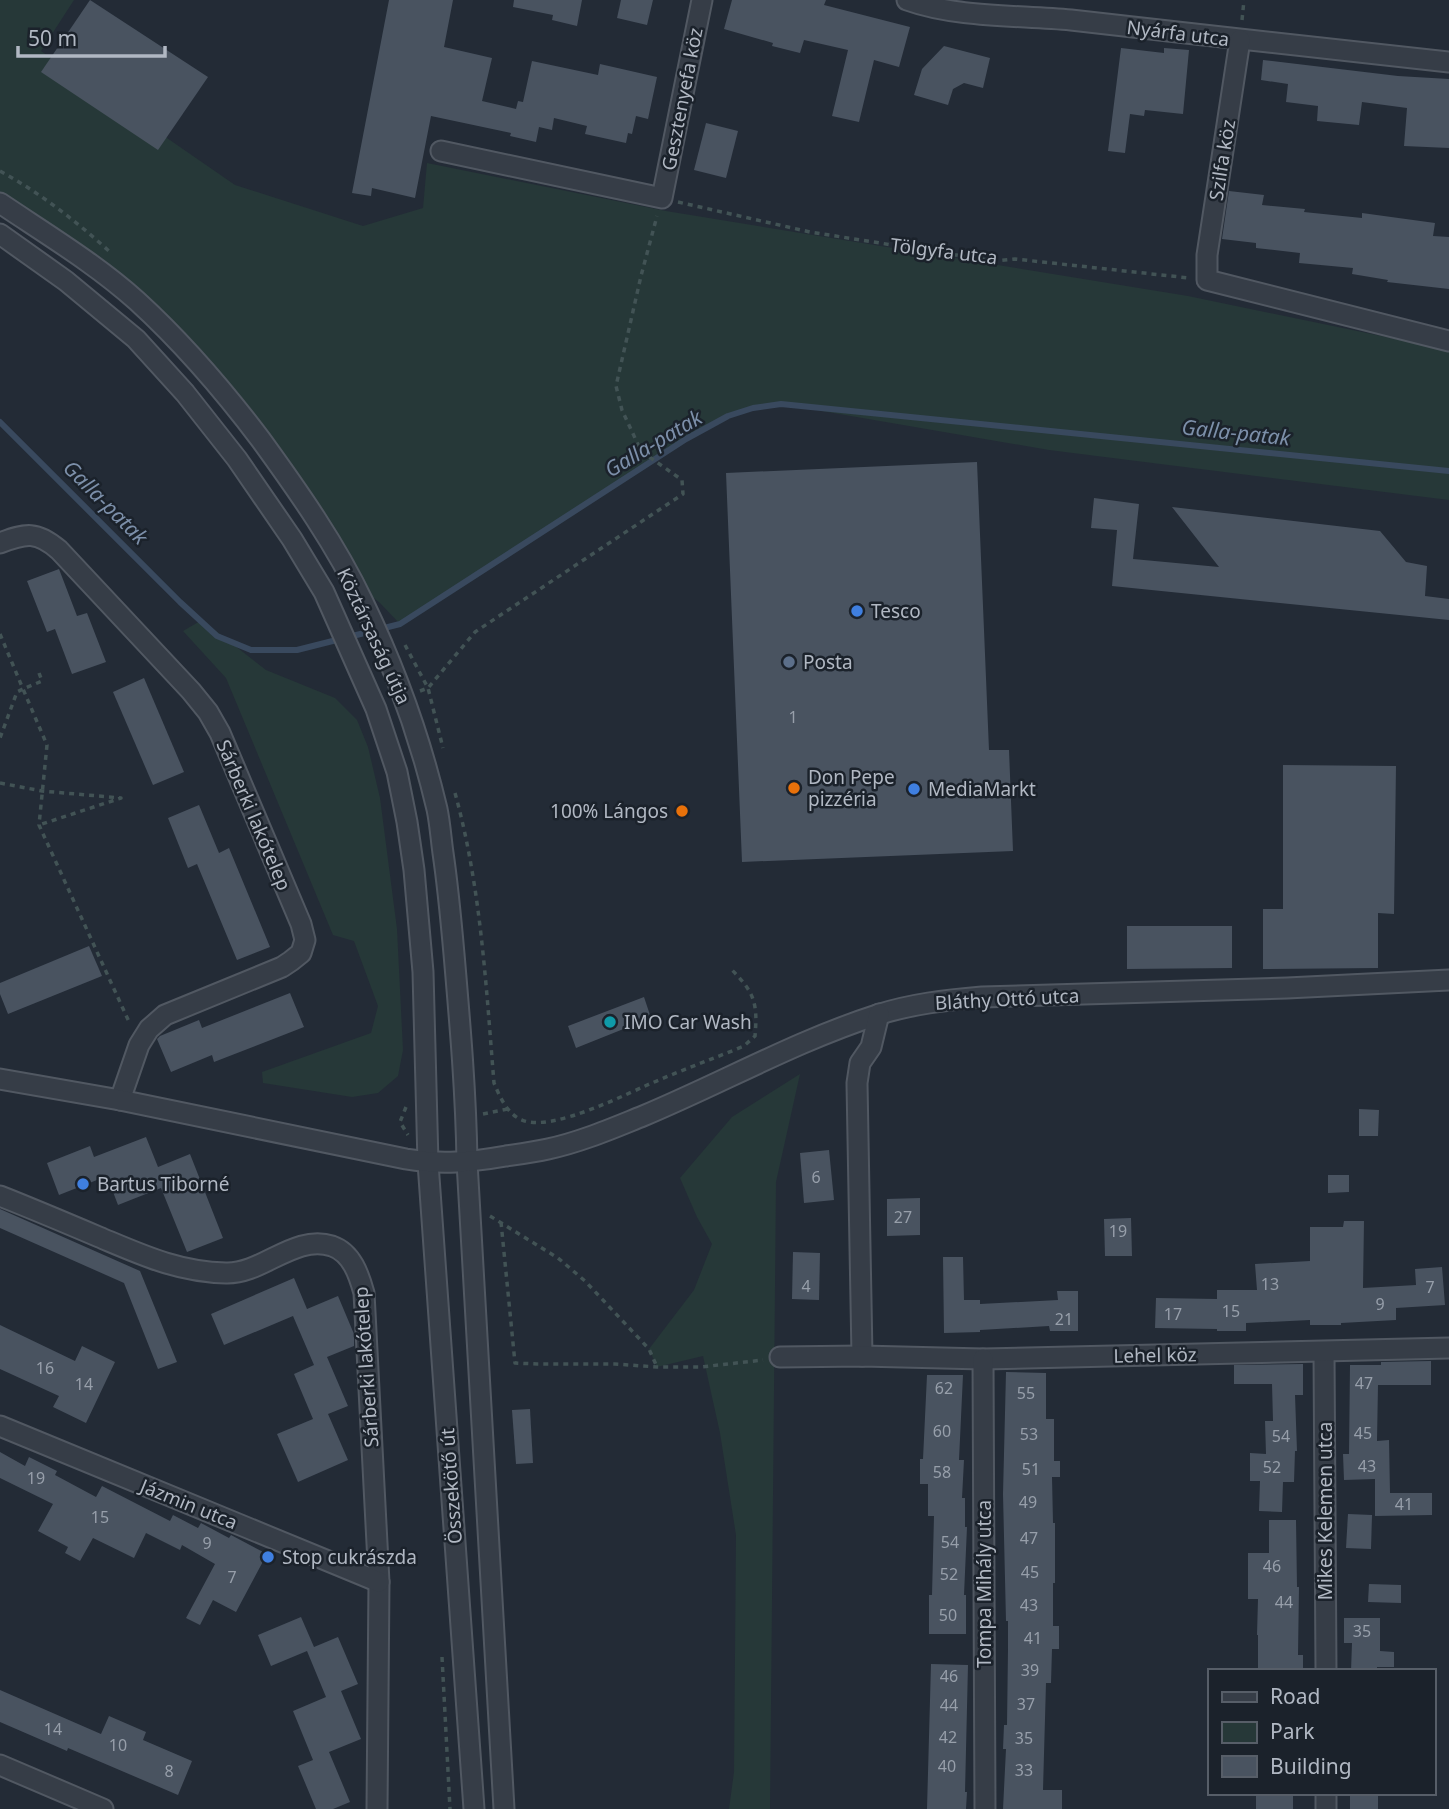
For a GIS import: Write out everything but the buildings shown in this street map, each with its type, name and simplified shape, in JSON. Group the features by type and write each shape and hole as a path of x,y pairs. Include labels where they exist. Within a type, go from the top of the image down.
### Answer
{"street":[{"name":"Gesztenyefa köz","path":"662,198 702,0"},
{"name":"Nyárfa utca","path":"907,0 921,5 987,15 1068,20 1449,62"},
{"name":"Szilfa köz","path":"1207,280 1207,255 1240,40"},
{"path":"440,151 662,198"},
{"name":"Köztársaság útja","path":"0,203 73,251 136,301 186,350 235,405 290,479 363,603 404,698 438,811 460,1026 467,1118 467,1162"},
{"name":"Köztársaság útja","path":"0,234 66,281 136,340 185,393 237,459 292,538 335,615 376,709 397,772 407,822 423,972 428,1163"},
{"path":"1207,280 1449,341"},
{"name":"Sárberki lakótelep","path":"0,543 14,537 31,535 46,539 208,712 220,733 301,924 305,940 301,953 282,967 165,1014 149,1029 139,1045 120,1100"},
{"name":"Bláthy Ottó utca","path":"0,1079 120,1100 428,1163 467,1162 550,1149 610,1130 779,1054 879,1014 932,1002 982,997 1287,988 1449,980"},
{"path":"862,1356 857,1083 860,1063 871,1047 879,1014"},
{"name":"Összekötő út","path":"467,1162 504,1809"},
{"name":"Összekötő út","path":"428,1163 474,1809"},
{"name":"Sárberki lakótelep","path":"0,1196 156,1261 199,1272 231,1274 258,1266 301,1246 320,1244 336,1247 358,1272 364,1293 379,1582 377,1809"},
{"name":"Lehel köz","path":"780,1357 983,1359 1449,1349"},
{"name":"Mikes Kelemen utca","path":"1324,1352 1326,1669"},
{"name":"Tompa Mihály utca","path":"983,1359 985,1809"},
{"name":"Jázmin utca","path":"0,1426 379,1582"},
{"path":"0,1765 103,1809"}],"path":[{"name":"Tölgyfa utca","path":"662,198 810,232 994,261 1014,259 1207,280"},
{"path":"404,698 428,688 475,632 683,494 682,480 641,450 622,410 616,386 662,198"},
{"path":"0,634 47,745 39,825 139,1045"},
{"path":"402,637 428,688 444,751"},
{"path":"0,738 17,692 43,681 39,673"},
{"path":"0,783 42,791 121,798 39,825"},
{"path":"455,792 462,818 480,928 494,1083 510,1112 523,1121 536,1123 582,1112 744,1046 755,1036 755,1002 748,986 730,968"},
{"path":"400,1122 407,1103"},
{"path":"470,1205 558,1258 585,1281 649,1349 657,1367"},
{"path":"500,1222 515,1363 701,1367 780,1357"}],"green space":[{"path":"0,0 74,0 41,51 235,185 363,226 423,208 427,163 666,211 1188,296 1449,350 1449,500 1049,450 781,404 728,416 686,439 400,624 352,580 186,350 0,204"},
{"path":"202,620 266,670 335,698 357,720 368,747 380,798 397,929 403,1050 398,1076 378,1093 352,1097 263,1083 262,1072 371,1033 378,1006 354,941 333,935 226,678 183,631"},
{"path":"800,1074 776,1182 770,1809 729,1809 734,1772 736,1535 720,1433 703,1356 657,1367 649,1349 694,1290 712,1244 680,1178 732,1117"}],"waterway":[{"name":"Galla-patak","path":"0,422 217,636 251,650 297,650 400,624 686,439 728,416 753,408 781,404 1449,471"}],"place":[{"name":"Tesco","path":"857,611"},
{"name":"Posta","path":"789,662"},
{"name":"Don Pepe pizzéria","path":"794,788"},
{"name":"MediaMarkt","path":"914,789"},
{"name":"100% Lángos","path":"682,811"},
{"name":"IMO Car Wash","path":"610,1022"},
{"name":"Bartus Tiborné","path":"83,1184"},
{"name":"Stop cukrászda","path":"268,1557"}]}
